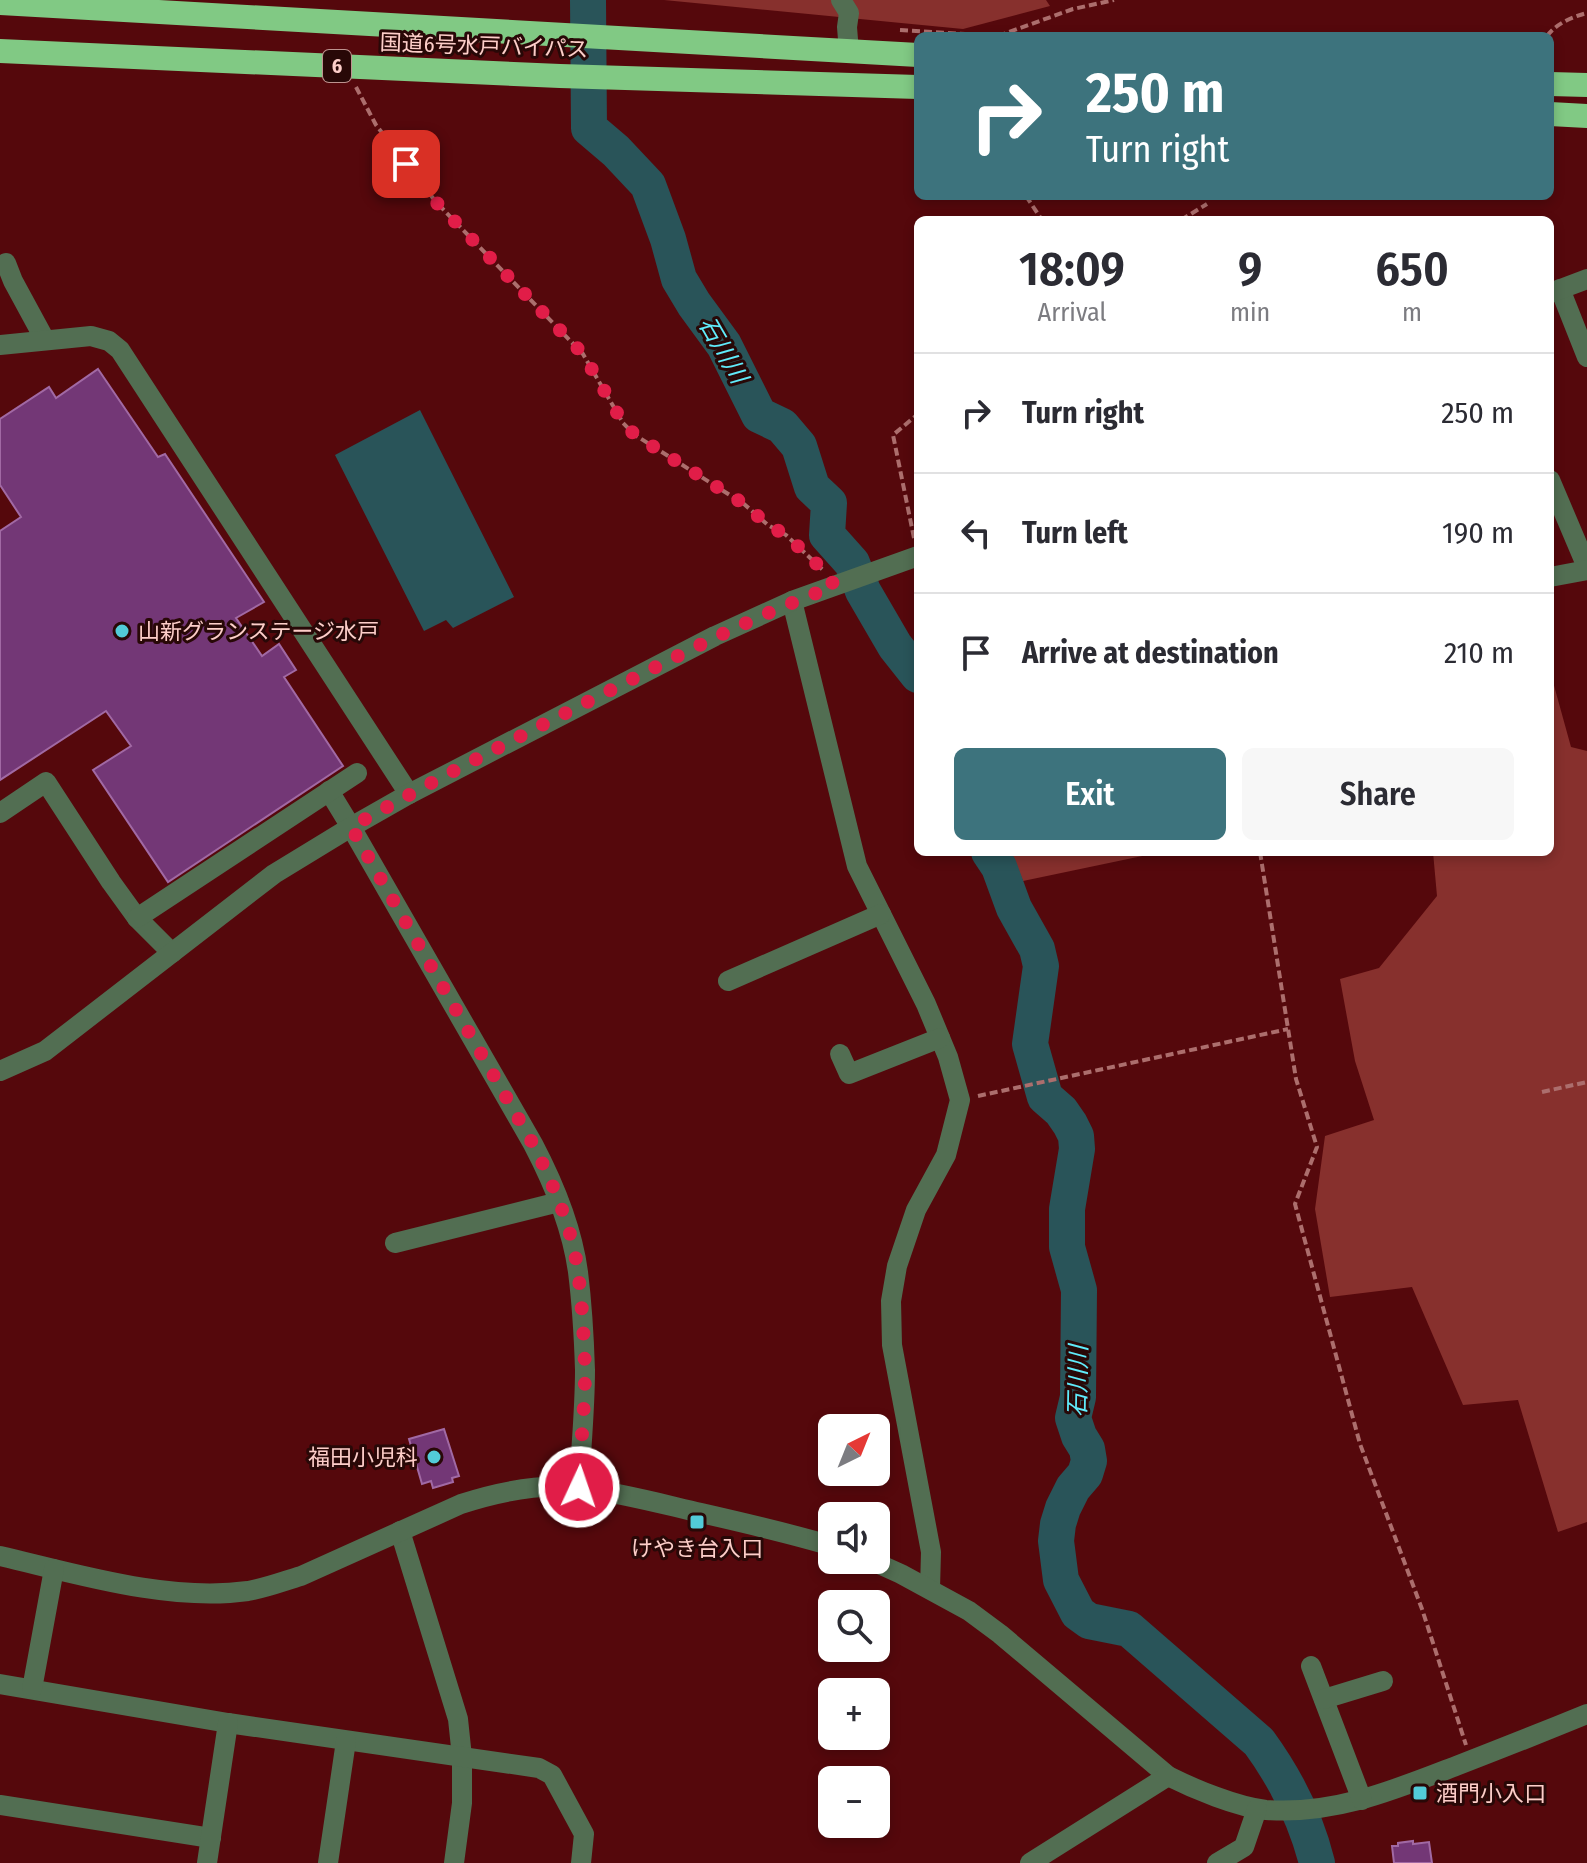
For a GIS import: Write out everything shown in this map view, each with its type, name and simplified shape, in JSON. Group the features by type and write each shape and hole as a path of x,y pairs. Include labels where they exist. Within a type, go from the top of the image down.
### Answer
{"highway":[{"name":"国道6号水戸バイパス","path":"0,3 914,55"},
{"name":"国道6号水戸バイパス","path":"0,51 560,76 914,87"},
{"path":"1554,84 1587,85"},
{"path":"1554,114 1587,116"}],"street":[{"path":"841,0 849,13 849,52"},
{"path":"6,263 45,340"},
{"path":"1587,279 1555,291 1587,357"},
{"path":"0,345 91,336 109,341 120,350 409,794"},
{"path":"1554,490 1587,568 1554,576"},
{"path":"0,1071 45,1051 274,874 409,794 715,636 792,601 914,557"},
{"path":"792,601 857,866 926,1004 948,1057 960,1100 946,1155 916,1210 897,1266 891,1301 892,1345 931,1552 930,1589"},
{"path":"137,918 357,773"},
{"path":"0,813 46,782 137,918 172,953"},
{"path":"329,791 550,1176 568,1227 578,1270 585,1371 579,1487"},
{"path":"728,981 881,914"},
{"path":"840,1054 849,1074 940,1038"},
{"path":"395,1243 559,1202"},
{"path":"0,1556 128,1585 211,1593 248,1591 301,1576 446,1510 484,1497 544,1487 579,1487 619,1494 818,1542"},
{"path":"400,1531 458,1719 462,1812 454,1863"},
{"path":"32,1689 54,1569"},
{"path":"890,1570 969,1611 1000,1634 1168,1776 1196,1790 1263,1809 1325,1808 1362,1800 1587,1714"},
{"path":"1311,1666 1362,1800"},
{"path":"1324,1699 1383,1681"},
{"path":"0,1684 228,1723 539,1768 552,1775 584,1834 581,1863"},
{"path":"207,1863 228,1723"},
{"path":"328,1863 346,1741"},
{"path":"1030,1863 1168,1776"},
{"path":"0,1805 211,1838"},
{"path":"1217,1863 1244,1847 1263,1809"}],"path":[{"path":"1009,32 1073,9 1114,0"},
{"path":"1550,32 1569,18 1587,13"},
{"path":"900,30 926,32"},
{"path":"350,67 358,94 376,125 436,202 583,354 623,423 635,435 744,504 768,525 786,535 822,569 849,581"},
{"path":"1188,216 1207,204"},
{"path":"914,417 893,435 914,537"},
{"path":"1261,856 1296,1079 1317,1147 1295,1204 1360,1444 1422,1609 1471,1760"},
{"path":"960,1100 1288,1029"},
{"path":"1542,1092 1587,1082"}],"shaded area":[{"path":"664,0 1046,0 1050,6 963,29"},
{"path":"1554,685 1571,747 1587,751 1587,1522 1558,1532 1518,1400 1463,1405 1412,1287 1330,1297 1315,1209 1325,1136 1374,1120 1355,1061 1340,979 1379,968 1437,896 1433,856 1554,856"},
{"path":"1013,856 1142,856 1023,881"}],"water":[{"path":"420,410 514,597 453,628 446,620 424,631 335,455"}],"building":[{"name":"山新グランステージ水戸","path":"98,369 158,457 165,454 264,602 236,618 262,656 279,644 296,670 284,677 343,766 168,882 93,770 131,746 106,711 0,780 0,531 21,517 0,485 0,419 49,387 56,398"},
{"name":"福田小児科","path":"444,1429 459,1476 452,1478 453,1482 433,1488 431,1481 422,1484 409,1439"},
{"path":"1413,1841 1413,1844 1429,1842 1432,1863 1394,1863 1392,1846"}],"waterway":[{"name":"石川川","path":"588,0 589,128 648,185 679,279 724,345 759,415 782,426 799,446 812,487 829,503 827,535 852,563 863,591 895,646 914,670"},
{"name":"石川川","path":"992,856 1014,908 1037,949 1041,966 1030,1044 1045,1097 1061,1111 1076,1136 1077,1149 1067,1209 1067,1247 1079,1290 1078,1397 1073,1418 1089,1461 1085,1474 1073,1488 1063,1508 1058,1524 1056,1541 1061,1580 1078,1613 1089,1621 1129,1629 1259,1742 1294,1800 1317,1863"}],"place":[{"name":"山新グランステージ水戸","path":"122,631"},
{"name":"福田小児科","path":"434,1457"},
{"name":"けやき台入口","path":"697,1522"},
{"name":"酒門小入口","path":"1420,1793"}],"route":[{"path":"406,164 436,202 583,354 623,423 635,435 744,504 768,525 786,535 822,569 835,586 792,601 715,636 351,827 533,1144 550,1176 568,1227 578,1270 585,1371 579,1487"}]}
